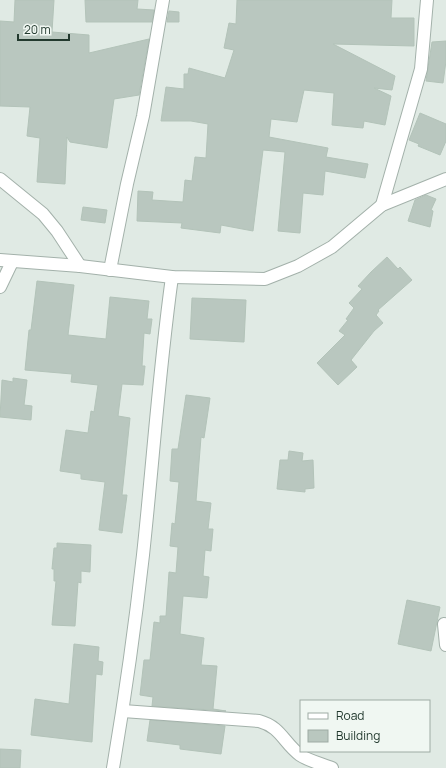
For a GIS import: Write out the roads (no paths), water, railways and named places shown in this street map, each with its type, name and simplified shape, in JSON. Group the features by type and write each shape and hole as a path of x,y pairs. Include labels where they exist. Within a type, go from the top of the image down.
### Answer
{"street":[{"path":"110,270 126,184 143,116 163,0"},
{"path":"382,205 421,69 427,0"},
{"path":"0,179 43,214 57,231 80,266"},
{"path":"0,260 80,266 172,277 265,279 298,266 332,246 382,205 446,180"},
{"path":"0,286 12,262"},
{"path":"113,768 143,555 163,345 172,277"},
{"path":"444,624 446,645"},
{"path":"122,711 259,721 273,726 301,756 332,768"}]}
